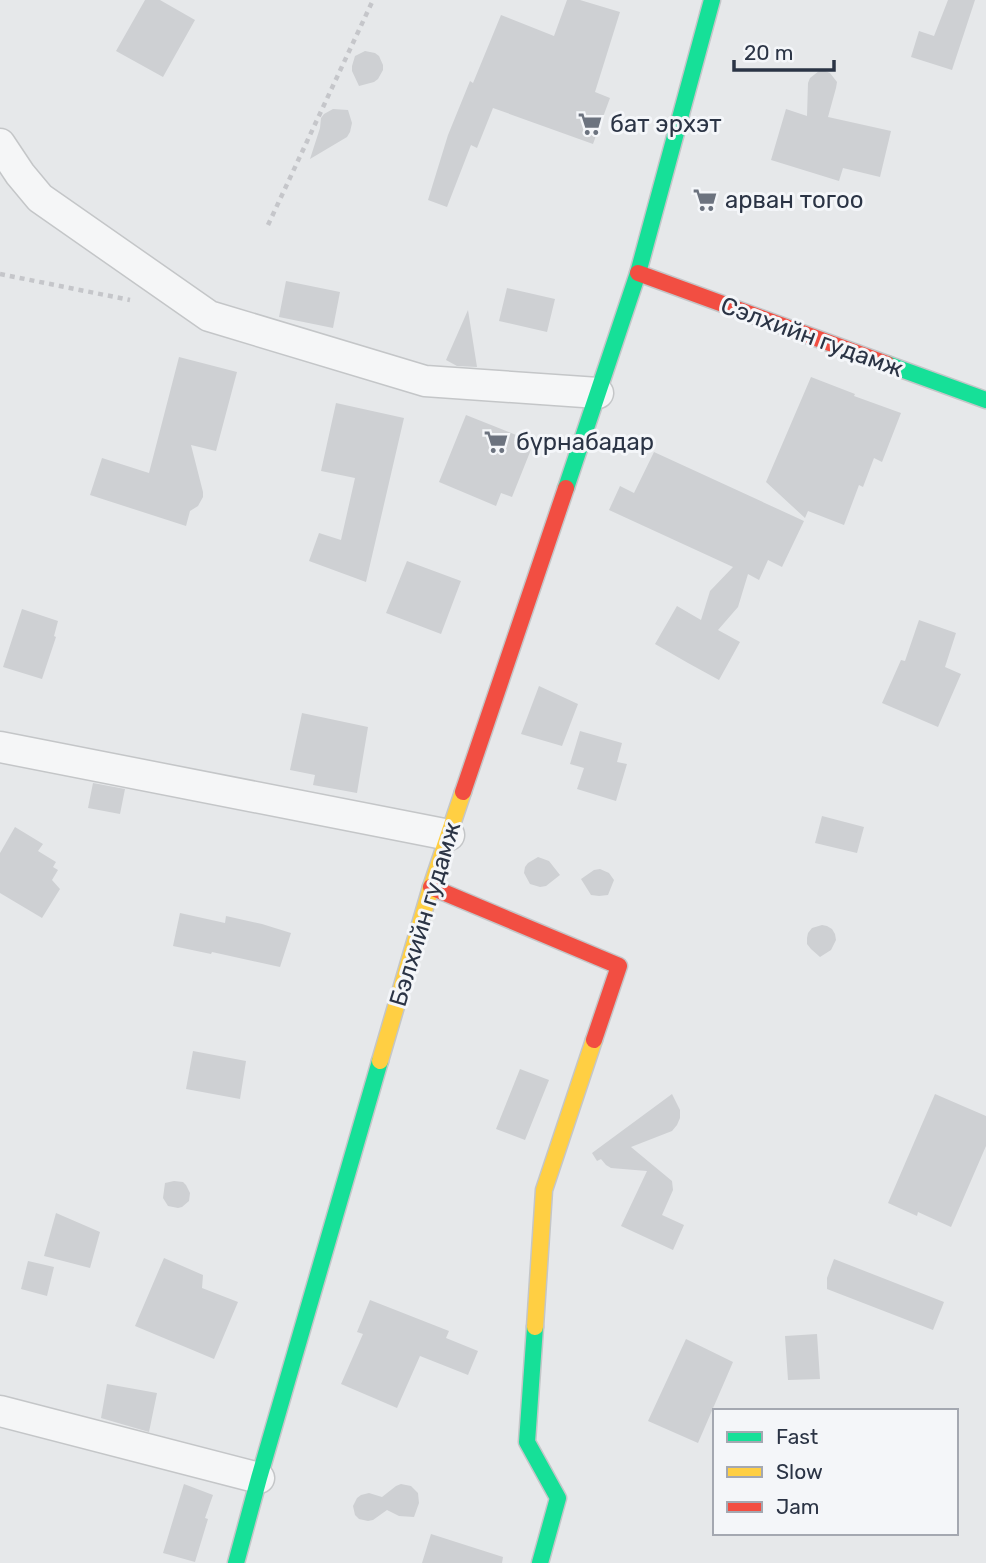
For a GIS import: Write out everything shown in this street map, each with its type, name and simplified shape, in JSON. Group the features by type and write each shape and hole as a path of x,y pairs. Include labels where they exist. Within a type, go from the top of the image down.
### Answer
{"main road":[{"name":"Бэлхийн гудамж","path":"236,1563 431,887 638,273 712,0"},
{"name":"Сэлхийн гудамж","path":"638,273 986,400"},
{"path":"431,887 619,966 544,1191 527,1442 558,1498 540,1563"}],"street":[{"path":"0,144 40,198 209,316 425,381 598,393"},
{"path":"0,747 449,835"},
{"path":"0,1411 259,1478"}],"path":[{"path":"268,225 373,0"},
{"path":"0,274 131,300"}],"building":[{"path":"145,0 160,0 195,20 163,77 116,51"},
{"path":"567,0 580,0 620,12 595,92 610,98 593,144 493,108 477,148 471,145 447,207 428,200 448,135 501,15 554,36"},
{"path":"948,0 975,0 952,70 911,57 919,31 934,36"},
{"path":"365,51 379,56 383,70 374,82 359,86 352,66 355,56"},
{"path":"819,71 830,73 837,82 828,117 891,131 880,177 843,168 839,181 771,160 786,109 807,116 808,83"},
{"path":"333,109 348,110 352,123 350,132 347,137 310,159 321,118"},
{"path":"286,281 340,292 333,328 279,317"},
{"path":"507,288 555,299 547,332 499,321"},
{"path":"468,310 477,367 457,366 446,360"},
{"path":"179,357 237,372 216,451 191,445 203,497 198,506 190,511 186,526 90,495 102,458 149,473"},
{"path":"811,377 901,413 882,462 874,458 863,487 859,485 844,525 808,511 805,518 766,482"},
{"path":"336,403 404,418 366,582 309,561 319,533 341,540 355,478 321,471"},
{"path":"466,415 534,442 512,497 501,493 496,506 439,482"},
{"path":"654,452 804,521 782,567 768,560 759,580 748,574 738,607 718,630 740,642 719,680 655,644 677,606 701,620 710,591 733,567 609,510 620,486 634,493"},
{"path":"407,561 461,581 441,634 386,613"},
{"path":"22,609 58,621 54,636 56,637 42,679 3,667"},
{"path":"919,620 956,633 945,667 961,674 938,727 882,703 901,660 905,661"},
{"path":"539,686 578,704 562,746 521,734"},
{"path":"302,713 368,727 357,793 313,785 315,775 290,770"},
{"path":"580,731 622,743 617,762 627,764 616,801 577,789 584,768 570,764"},
{"path":"93,783 125,789 120,814 88,808"},
{"path":"822,816 864,827 857,853 815,843"},
{"path":"15,827 43,844 38,851 56,862 53,867 58,870 52,880 60,889 42,918 0,893 0,853"},
{"path":"538,857 549,861 560,875 546,886 530,884 524,873 528,863"},
{"path":"600,869 609,873 614,880 608,895 591,895 581,879"},
{"path":"180,913 225,923 226,916 291,933 280,967 173,946"},
{"path":"822,925 832,929 836,940 831,950 820,957 807,944 807,938 812,928"},
{"path":"193,1051 246,1061 240,1099 186,1089"},
{"path":"520,1069 549,1080 525,1140 496,1129"},
{"path":"672,1094 680,1110 677,1125 672,1131 631,1147 672,1181 673,1190 662,1215 684,1225 673,1250 621,1226 647,1171 611,1168 601,1159 597,1161 592,1153"},
{"path":"935,1094 986,1116 986,1146 951,1227 918,1212 917,1216 888,1203"},
{"path":"183,1182 190,1193 189,1201 178,1208 168,1206 163,1198 165,1183"},
{"path":"56,1213 100,1232 90,1268 44,1256"},
{"path":"164,1258 203,1275 202,1288 238,1302 214,1359 135,1326"},
{"path":"834,1259 944,1302 933,1330 827,1289 827,1278"},
{"path":"28,1261 54,1267 47,1296 21,1289"},
{"path":"370,1300 449,1331 446,1338 478,1351 468,1375 420,1356 397,1408 341,1384 363,1334 357,1332"},
{"path":"817,1334 820,1379 788,1380 785,1336"},
{"path":"686,1339 733,1362 698,1443 648,1421"},
{"path":"107,1384 157,1393 149,1432 101,1418"},
{"path":"184,1484 213,1495 195,1562 163,1553"},
{"path":"401,1484 411,1486 418,1493 419,1503 414,1517 399,1516 387,1510 368,1521 355,1515 353,1506 361,1495 369,1493 382,1497"},
{"path":"431,1534 503,1557 502,1563 422,1563"}],"traffic: fast":[{"path":"566,488 638,273 712,0"},
{"path":"887,364 986,400"},
{"path":"236,1563 380,1061"},
{"path":"535,1327 527,1442 558,1498 540,1563"}],"traffic: slow":[{"path":"380,1061 431,887 463,792"},
{"path":"535,1327 544,1190 594,1040"}],"traffic: jam":[{"path":"638,273 887,364"},
{"path":"463,792 566,488"},
{"path":"431,887 619,966 594,1040"}],"place":[{"name":"бат эрхэт","path":"590,124"},
{"name":"арван тогоо","path":"705,200"},
{"name":"бүрнабадар","path":"496,442"}]}
